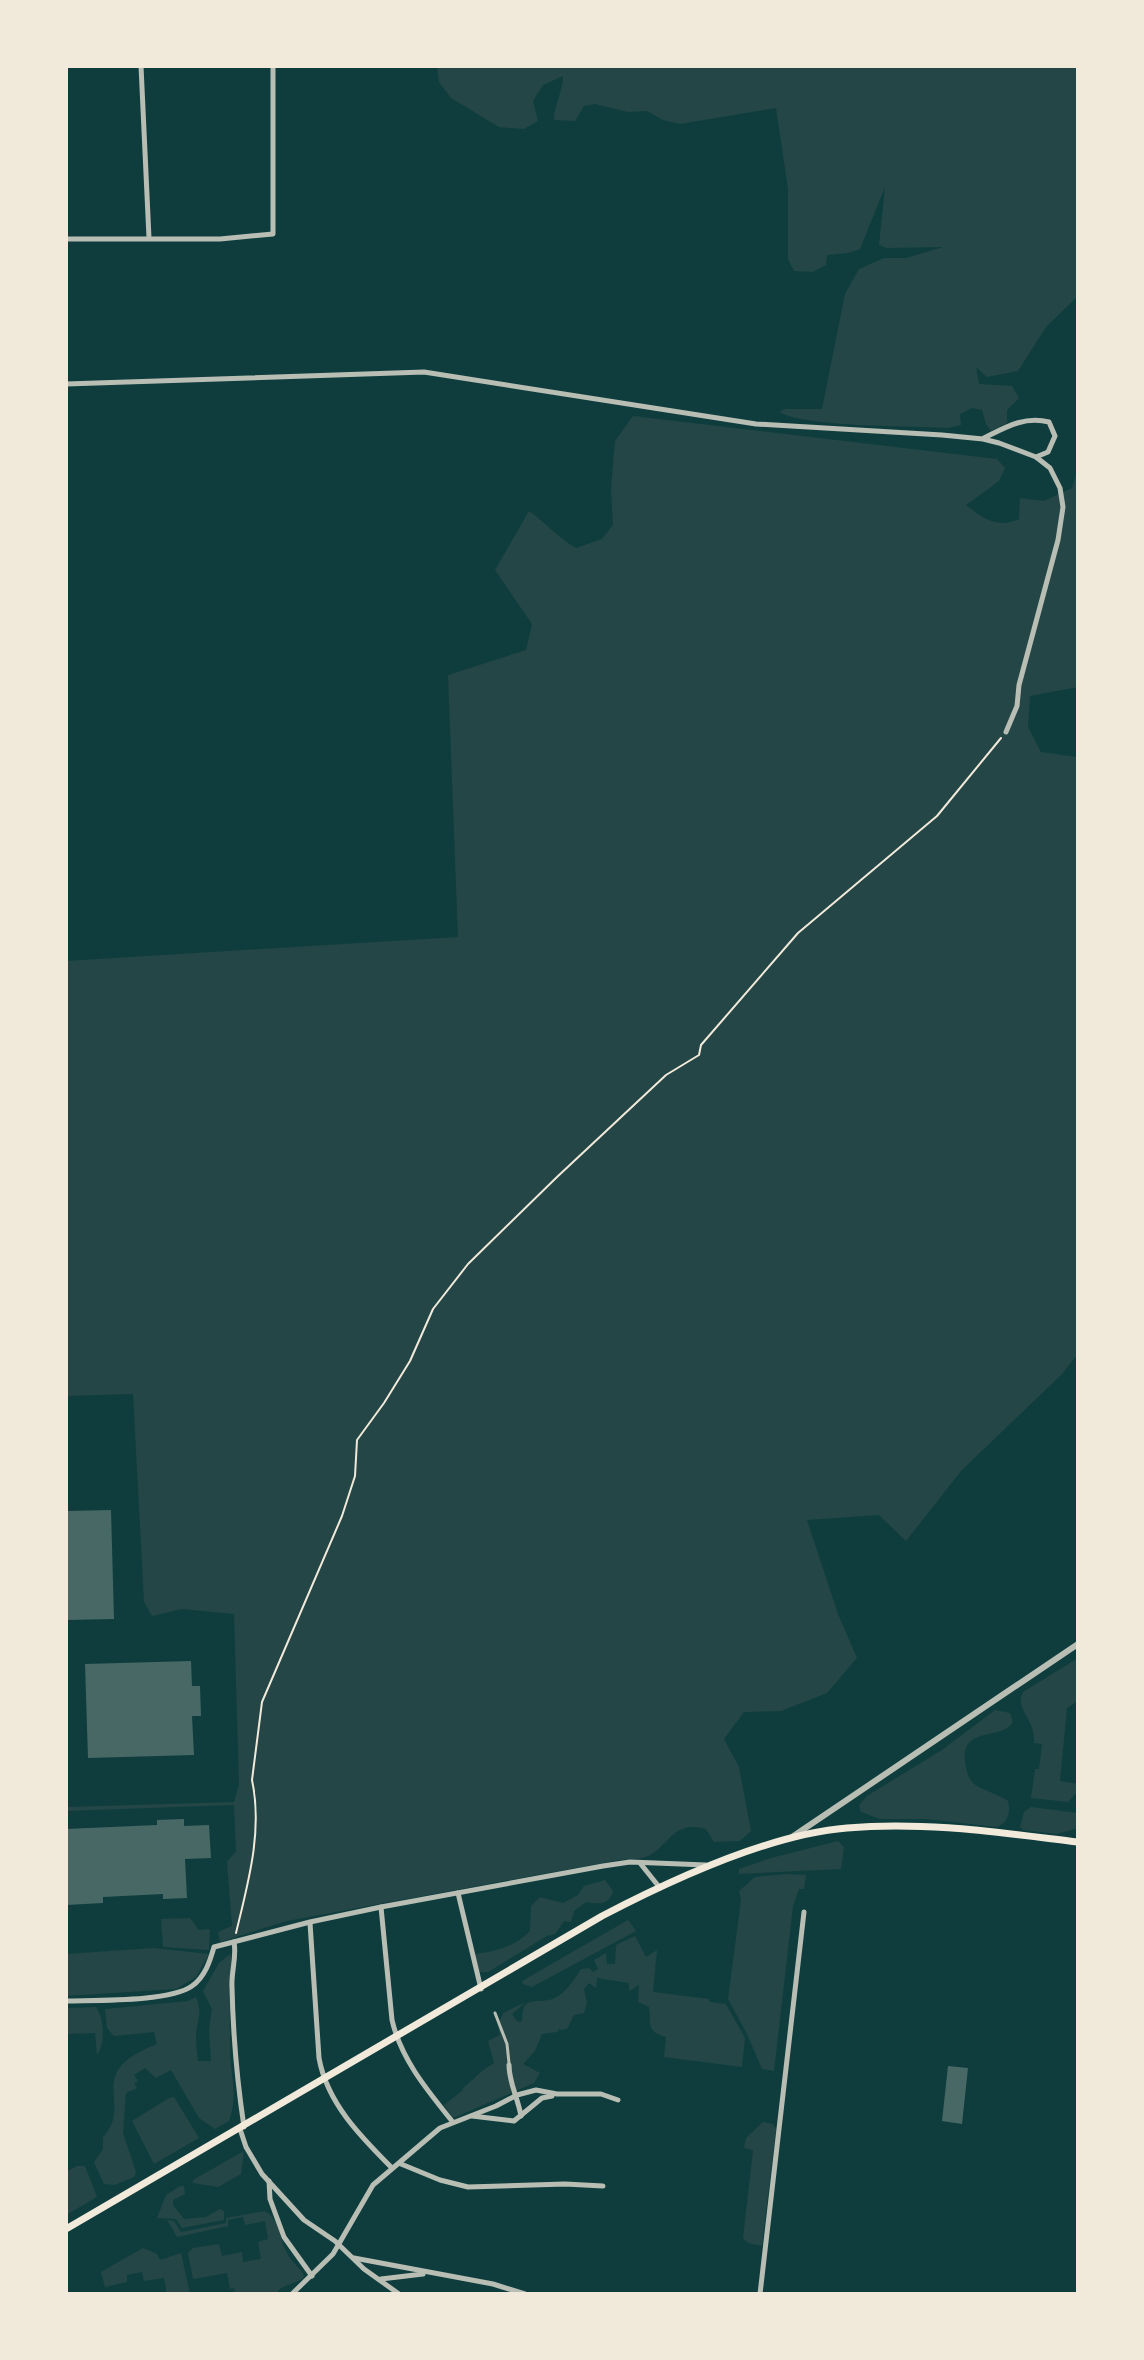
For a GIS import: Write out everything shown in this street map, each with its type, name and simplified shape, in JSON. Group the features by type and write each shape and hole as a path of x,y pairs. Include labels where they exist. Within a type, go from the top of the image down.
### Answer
{"main road":[{"path":"66,2229 602,1916 715,1865 791,1837 844,1828 890,1825 1078,1842"}],"street":[{"path":"141,66 149,238"},
{"path":"66,239 220,239 273,234 273,66"},
{"path":"66,384 424,372 756,424 983,439 1036,457 1050,468 1060,488 1063,507 1058,540 1019,685 1017,706 1006,732"},
{"path":"983,439 1017,422 1033,418 1049,422 1055,436 1048,452 1036,457"},
{"path":"791,1837 1078,1644"},
{"path":"66,2001 163,1996 181,1992 195,1984 201,1976 210,1963 214,1947 381,1907 603,1866 640,1863 715,1865"},
{"path":"640,1863 660,1888"},
{"path":"458,1893 481,1989"},
{"path":"381,1907 396,2037 410,2064 452,2121"},
{"path":"760,2294 804,1912"},
{"path":"310,1922 323,2080 346,2117 392,2168"},
{"path":"234,1942 236,1952 231,1985 234,2062 242,2128 255,2165 304,2220 330,2237 399,2294"},
{"path":"495,2013 507,2044 510,2079 521,2116"},
{"path":"292,2294 338,2246 373,2185 440,2128 536,2090 557,2094 601,2094 618,2100"},
{"path":"467,2116 509,2122 542,2098 557,2094"},
{"path":"401,2164 440,2180 468,2187 603,2186"},
{"path":"269,2181 270,2199 284,2237 312,2276"},
{"path":"352,2258 493,2284 525,2294"},
{"path":"380,2280 427,2273"}],"path":[{"path":"234,1942 253,1864 255,1792 252,1780 262,1702 342,1516 355,1476 357,1440 410,1361 433,1309 468,1264 666,1075 699,1055 701,1045 798,933 937,816 1006,732"}],"shaded area":[{"path":"437,66 1078,66 1078,296 1046,327 1018,371 987,377 976,367 979,384 1012,386 1019,398 1007,410 1007,423 991,431 982,410 972,408 960,414 961,425 947,428 834,423 792,417 780,412 784,409 822,409 845,294 859,269 884,258 906,258 943,247 887,248 879,245 885,187 860,249 827,255 826,265 813,272 794,271 788,259 788,189 776,108 680,124 663,120 647,111 628,112 595,104 584,106 575,121 554,120 563,76 543,85 533,101 538,121 524,129 499,127 451,98 439,82"},
{"path":"633,416 997,459 1005,468 999,481 966,505 984,518 1004,523 1019,519 1020,498 1044,501 1072,488 1078,469 1078,687 1030,696 1028,727 1041,752 1077,757 1078,760 1078,1354 1061,1375 961,1471 906,1541 879,1515 807,1520 838,1614 857,1658 827,1693 781,1711 744,1712 724,1739 739,1767 751,1831 740,1841 714,1842 706,1829 685,1828 642,1858 287,1921 220,1942 218,1932 232,1926 227,1862 236,1851 234,1805 66,1811 66,1807 234,1802 239,1784 234,1614 182,1609 152,1616 144,1602 133,1394 66,1396 66,961 458,937 448,675 526,650 532,624 495,570 529,511 576,548 602,539 613,525 611,489 615,441"},
{"path":"1078,1658 1078,1701 1067,1708 1060,1781 1078,1784 1078,1791 1068,1802 1031,1798 1042,1744 1034,1743 1032,1727 1021,1704 1023,1692"},
{"path":"995,1710 1010,1713 1013,1722 1007,1728 974,1739 965,1754 967,1772 972,1782 1008,1801 1008,1816 1001,1825 880,1819 861,1812 859,1805 867,1796 942,1750"},
{"path":"1031,1807 1078,1813 1078,1828 1057,1834 1023,1830 1020,1827 1024,1812"},
{"path":"838,1841 844,1847 841,1869 739,1874 739,1869 771,1858"},
{"path":"806,1875 804,1889 799,1889 793,1906 774,2071 762,2069 728,1999 741,1900 739,1891 755,1877"},
{"path":"605,1880 613,1891 606,1902 586,1902 574,1911 571,1922 564,1921 555,1934 488,1972 474,1968 472,1963 476,1954 506,1947 530,1931 531,1906 540,1897 563,1903 578,1895 584,1886"},
{"path":"190,1918 199,1930 210,1929 209,1950 163,1947 161,1919"},
{"path":"628,1920 636,1931 532,1987 523,1984 522,1981"},
{"path":"635,1936 646,1957 657,1950 653,1992 726,2004 745,2038 742,2067 664,2057 666,2037 652,2030 649,2007 638,2002 639,1985 629,1991 629,1983 597,1978 596,1988 589,1983 584,1989 587,2003 584,2013 574,2015 567,2029 542,2034 535,2051 523,2064 540,2073 534,2083 453,2118 444,2105 494,2063 488,2041 500,2035 498,2027 503,2013 526,2002 512,2014 518,2022 522,2021 526,2004 558,1996 568,1988 581,1969 589,1968 593,1972 598,1969 594,1960 606,1953 607,1964 615,1964 616,1945"},
{"path":"154,1948 209,1954 196,1977 176,1989 66,1996 66,1954"},
{"path":"230,1954 230,2052 234,2095 229,2121 215,2129 199,2118 171,2070 156,2078 145,2068 134,2075 138,2081 134,2084 137,2088 126,2093 123,2133 136,2172 134,2177 115,2185 104,2184 94,2162 103,2149 103,2137 114,2112 115,2077 121,2066 134,2055 157,2044 154,2032 114,2036 107,2028 105,2009 188,2001 196,1997 199,2012 196,2035 198,2061 211,2061 209,2029 212,2009 203,1991 219,1963"},
{"path":"96,2007 103,2030 97,2055 95,2033 66,2034 66,2008"},
{"path":"174,2097 199,2138 154,2164 132,2121"},
{"path":"763,2122 773,2124 776,2129 762,2246 748,2243 743,2238 753,2150 744,2148 746,2138"},
{"path":"244,2151 241,2174 218,2187 193,2183 193,2180"},
{"path":"77,2166 85,2166 97,2197 66,2215 66,2172"},
{"path":"184,2186 185,2194 173,2200 173,2205 184,2219 206,2217 220,2209 224,2211 224,2220 182,2228 176,2219 157,2218 166,2195"},
{"path":"265,2211 274,2220 287,2253 304,2275 303,2279 281,2288 275,2294 235,2294 234,2288 230,2289 227,2273 193,2279 188,2253 193,2248 219,2244 222,2256 242,2252 243,2262 261,2259 258,2242 268,2239 265,2221 245,2225 243,2217 228,2220 228,2226 177,2237 167,2220 174,2221 181,2232 226,2223 226,2218"},
{"path":"143,2248 157,2254 160,2260 181,2253 190,2294 167,2294 164,2278 144,2281 142,2272 127,2275 127,2282 105,2287 101,2272"}],"building":[{"path":"111,1510 114,1619 66,1620 66,1511"},
{"path":"191,1661 192,1686 200,1686 201,1716 192,1716 194,1755 88,1758 85,1664"},
{"path":"184,1819 184,1826 209,1825 211,1858 185,1859 187,1898 163,1899 163,1894 103,1897 103,1903 66,1905 66,1829 157,1825 157,1820"},
{"path":"948,2066 968,2068 962,2124 942,2121"}]}
